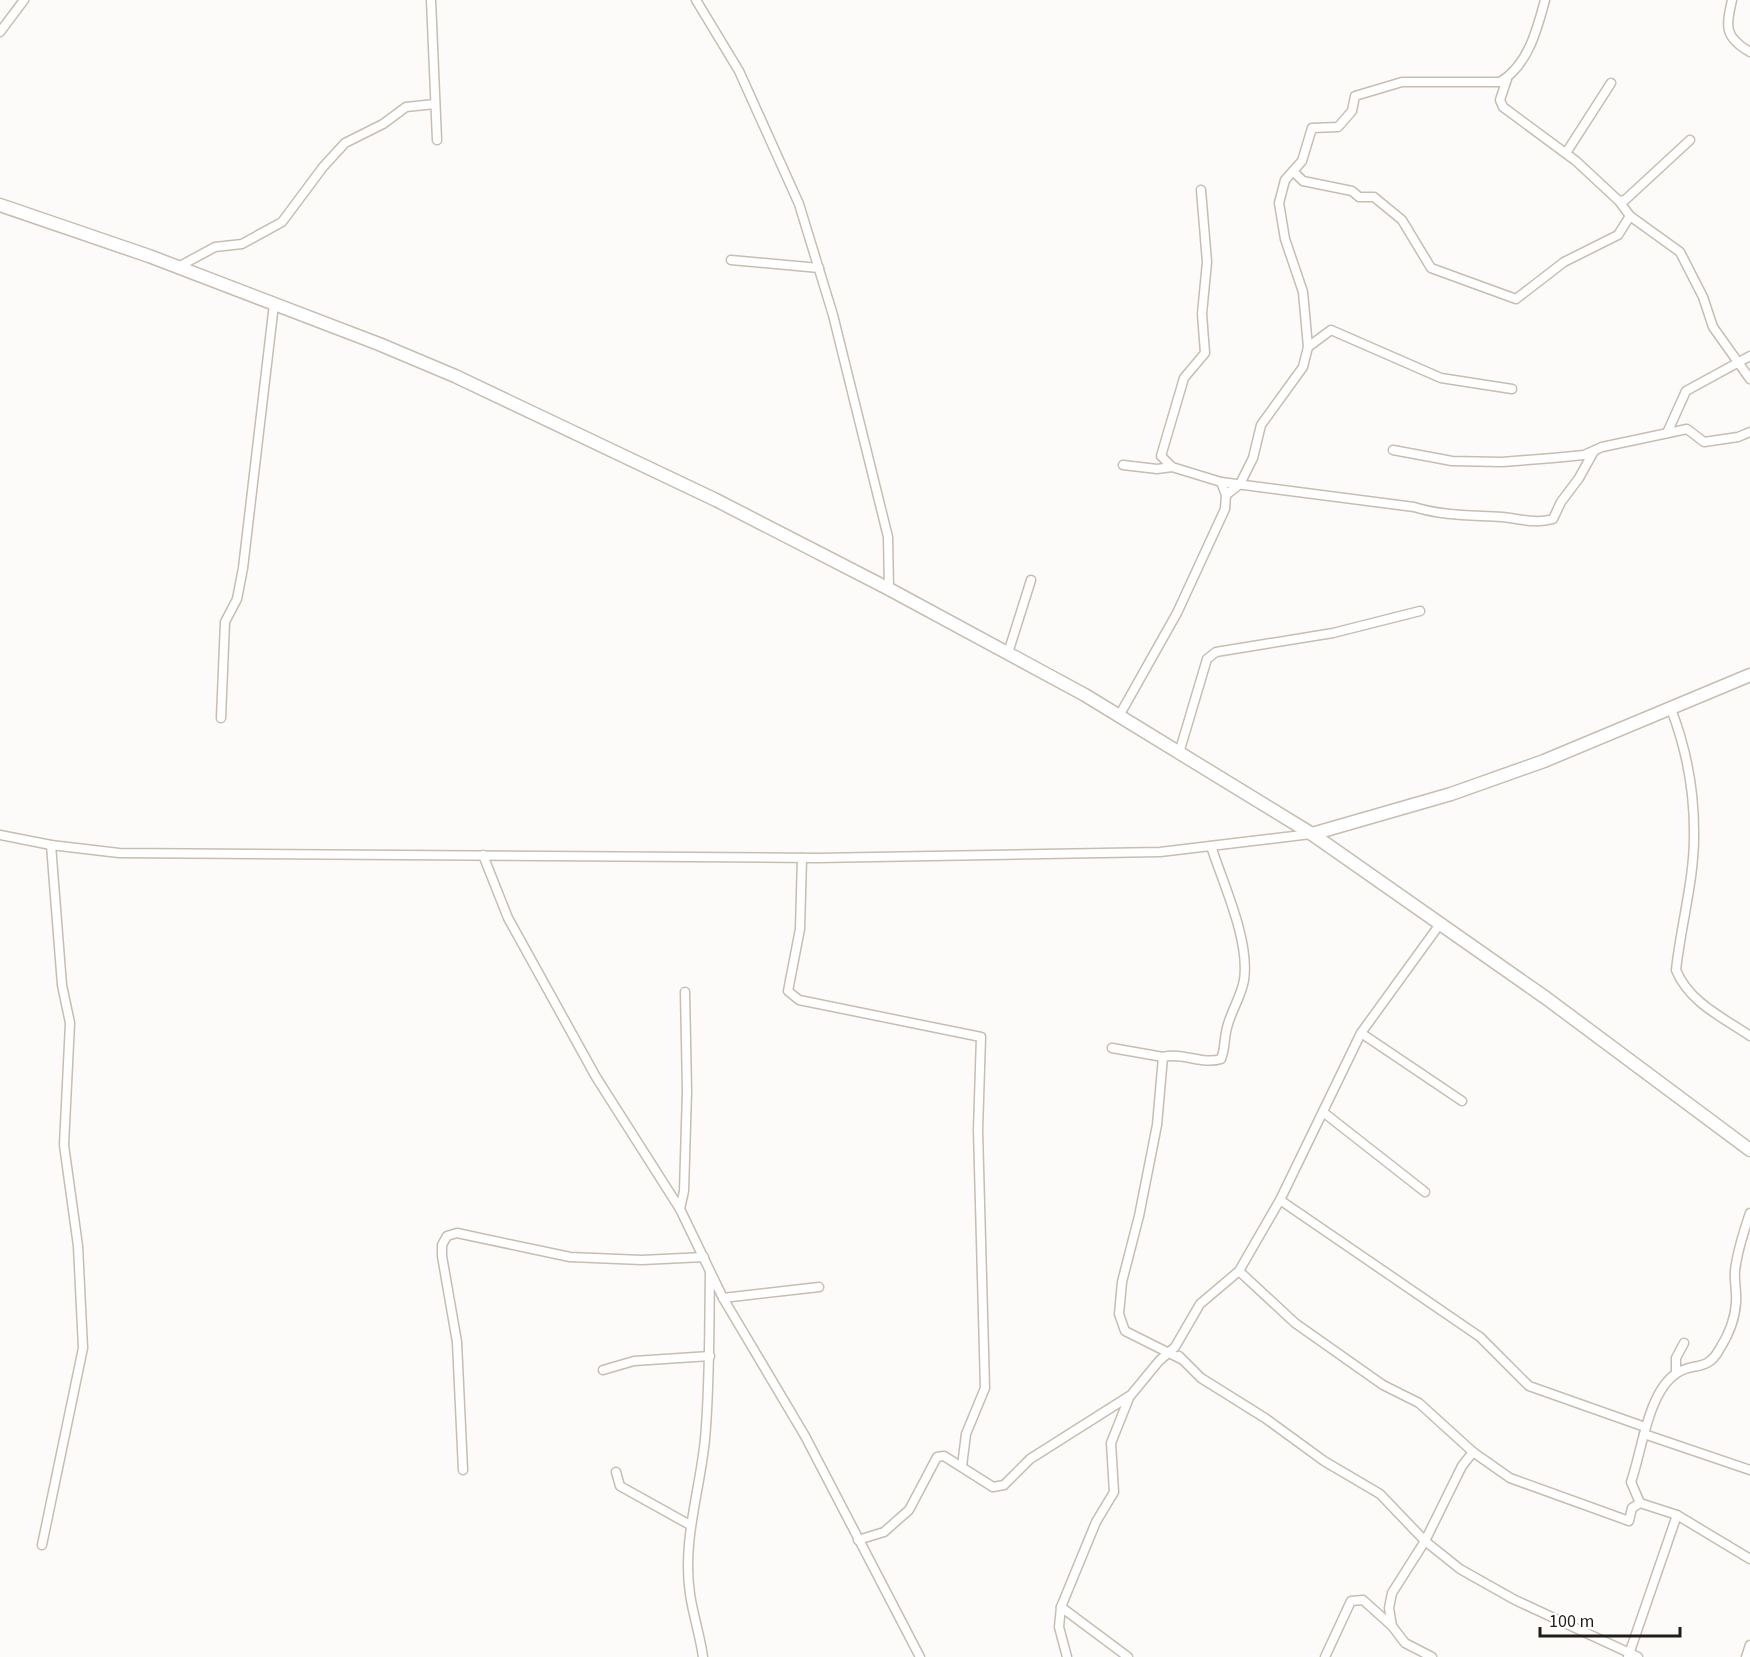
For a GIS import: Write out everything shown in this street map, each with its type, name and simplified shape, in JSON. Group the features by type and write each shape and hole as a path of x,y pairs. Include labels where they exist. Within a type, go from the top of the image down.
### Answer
{"main road":[{"path":"0,205 178,267 455,376 716,500 1008,653 1119,716 1312,834 1546,998 1750,1150"},
{"path":"1312,834 1451,794 1544,761 1750,675"}],"street":[{"path":"0,32 24,0"},
{"path":"431,0 437,140"},
{"path":"696,0 739,71 799,204 819,268 888,537 891,572 889,589"},
{"path":"1226,495 1240,484 1253,458 1261,425 1303,367 1308,346 1303,292 1285,239 1280,203 1285,180 1302,162 1312,128 1338,127 1352,111 1355,96 1402,82 1500,82 1512,75 1533,41 1545,0"},
{"path":"1732,0 1726,26 1735,43 1750,52"},
{"path":"1507,78 1500,100 1503,106 1566,153 1619,201 1630,216 1680,252 1703,297 1713,327 1750,379"},
{"path":"1566,153 1611,83"},
{"path":"178,267 215,247 242,244 282,222 323,167 345,143 383,124 406,107 435,104"},
{"path":"1619,201 1625,200 1690,140"},
{"path":"1293,171 1303,181 1352,191 1359,197 1374,197 1402,220 1431,267 1516,299 1564,262 1618,235 1630,216"},
{"path":"1172,467 1161,456 1172,416 1184,378 1205,354 1202,314 1207,262 1202,190"},
{"path":"731,260 819,268"},
{"path":"221,718 225,622 237,599 243,568 274,304"},
{"path":"1308,346 1331,330 1440,378 1512,389"},
{"path":"1667,433 1686,392 1750,356"},
{"path":"1393,450 1452,461 1502,462 1584,455 1687,429 1704,442 1738,437 1750,432"},
{"path":"1123,465 1172,467 1221,482 1414,507 1437,514 1509,518 1539,523 1553,519 1561,502 1579,478 1594,451"},
{"path":"1119,716 1177,614 1225,509 1226,495 1221,482"},
{"path":"1008,653 1031,580"},
{"path":"1179,753 1207,659 1216,652 1333,633 1420,611"},
{"path":"1671,709 1682,739 1692,792 1694,833 1676,970 1683,987 1750,1036"},
{"path":"0,835 51,845 118,853 802,858 1160,852 1312,834"},
{"path":"42,1545 83,1348 78,1246 64,1146 70,1023 62,985 51,845"},
{"path":"1112,1048 1211,1062 1221,1059 1225,1050 1226,1031 1244,979 1244,953 1239,930 1210,846"},
{"path":"483,855 508,918 596,1077 680,1209 723,1298 805,1436 920,1657"},
{"path":"802,858 800,929 788,992 799,1000 833,1005 886,1019 981,1037 978,1130 985,1388 966,1434 962,1466"},
{"path":"858,1540 885,1532 909,1510 937,1457 944,1456 993,1487 1004,1485 1030,1459 1131,1395 1171,1350 1200,1304 1239,1271 1280,1200 1361,1033 1440,924"},
{"path":"680,1209 684,1191 687,1091 685,992"},
{"path":"1361,1033 1462,1101"},
{"path":"1163,1057 1157,1125 1139,1216 1122,1282 1119,1314 1125,1331 1171,1350 1201,1378 1265,1418 1324,1461 1380,1494 1425,1541 1460,1569 1506,1595 1632,1656 1677,1515"},
{"path":"1323,1112 1425,1192"},
{"path":"1280,1200 1480,1337 1529,1386 1750,1470"},
{"path":"1239,1271 1294,1323 1383,1385 1419,1403 1473,1452 1510,1478 1629,1521 1636,1505 1631,1482 1645,1430 1664,1387 1676,1373 1708,1364 1718,1352 1733,1322 1736,1303 1735,1271 1750,1213"},
{"path":"463,1470 457,1342 441,1256 442,1245 447,1236 457,1233 570,1257 642,1260 704,1257"},
{"path":"703,1657 700,1631 690,1593 690,1525 705,1441 710,1356 710,1270"},
{"path":"723,1298 819,1287"},
{"path":"1676,1373 1676,1358 1684,1343"},
{"path":"603,1370 634,1361 710,1356"},
{"path":"1067,1657 1059,1627 1061,1607 1096,1522 1114,1492 1111,1443 1131,1395"},
{"path":"1392,1626 1389,1608 1392,1593 1425,1541 1462,1466 1473,1452"},
{"path":"616,1472 620,1486 690,1525"},
{"path":"1636,1505 1677,1515 1750,1559"},
{"path":"1325,1657 1351,1601 1363,1600 1392,1626 1405,1643 1432,1657"},
{"path":"1061,1607 1128,1657"},
{"path":"1746,1657 1750,1645"}]}
